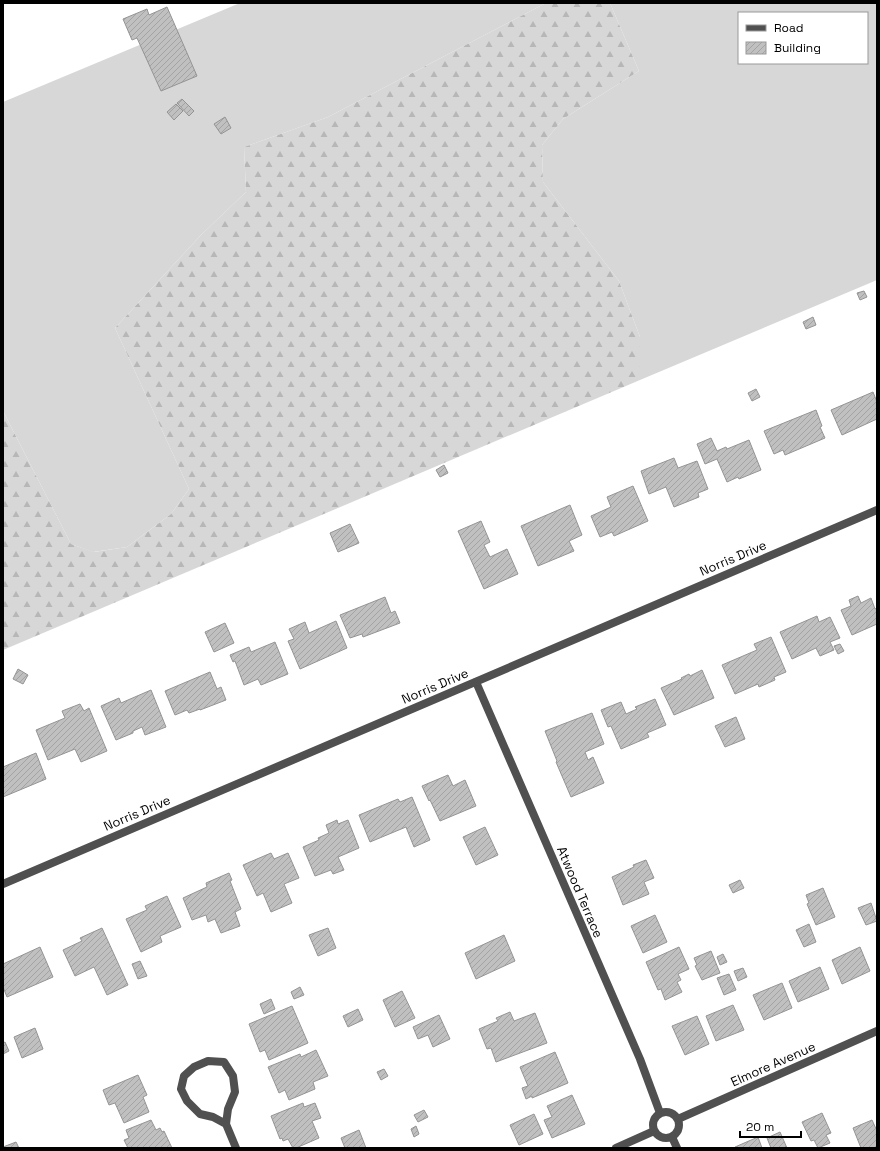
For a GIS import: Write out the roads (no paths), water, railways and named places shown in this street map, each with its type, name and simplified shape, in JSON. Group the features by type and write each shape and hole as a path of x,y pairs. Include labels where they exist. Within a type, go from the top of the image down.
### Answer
{"street":[{"name":"Norris Drive","path":"3,884 877,510"},
{"name":"Atwood Terrace","path":"476,682 636,1052 660,1113"},
{"name":"Elmore Avenue","path":"678,1119 877,1031"},
{"path":"226,1124 213,1117 200,1114 187,1102 181,1089 184,1076 194,1066 208,1061 224,1062 233,1076 235,1092 228,1109 226,1124 236,1148"},
{"path":"670,1112 678,1119 679,1129 672,1137 662,1138 654,1132 653,1121 660,1113 670,1112"},
{"path":"616,1148 654,1132"},
{"path":"672,1137 677,1148"}]}
